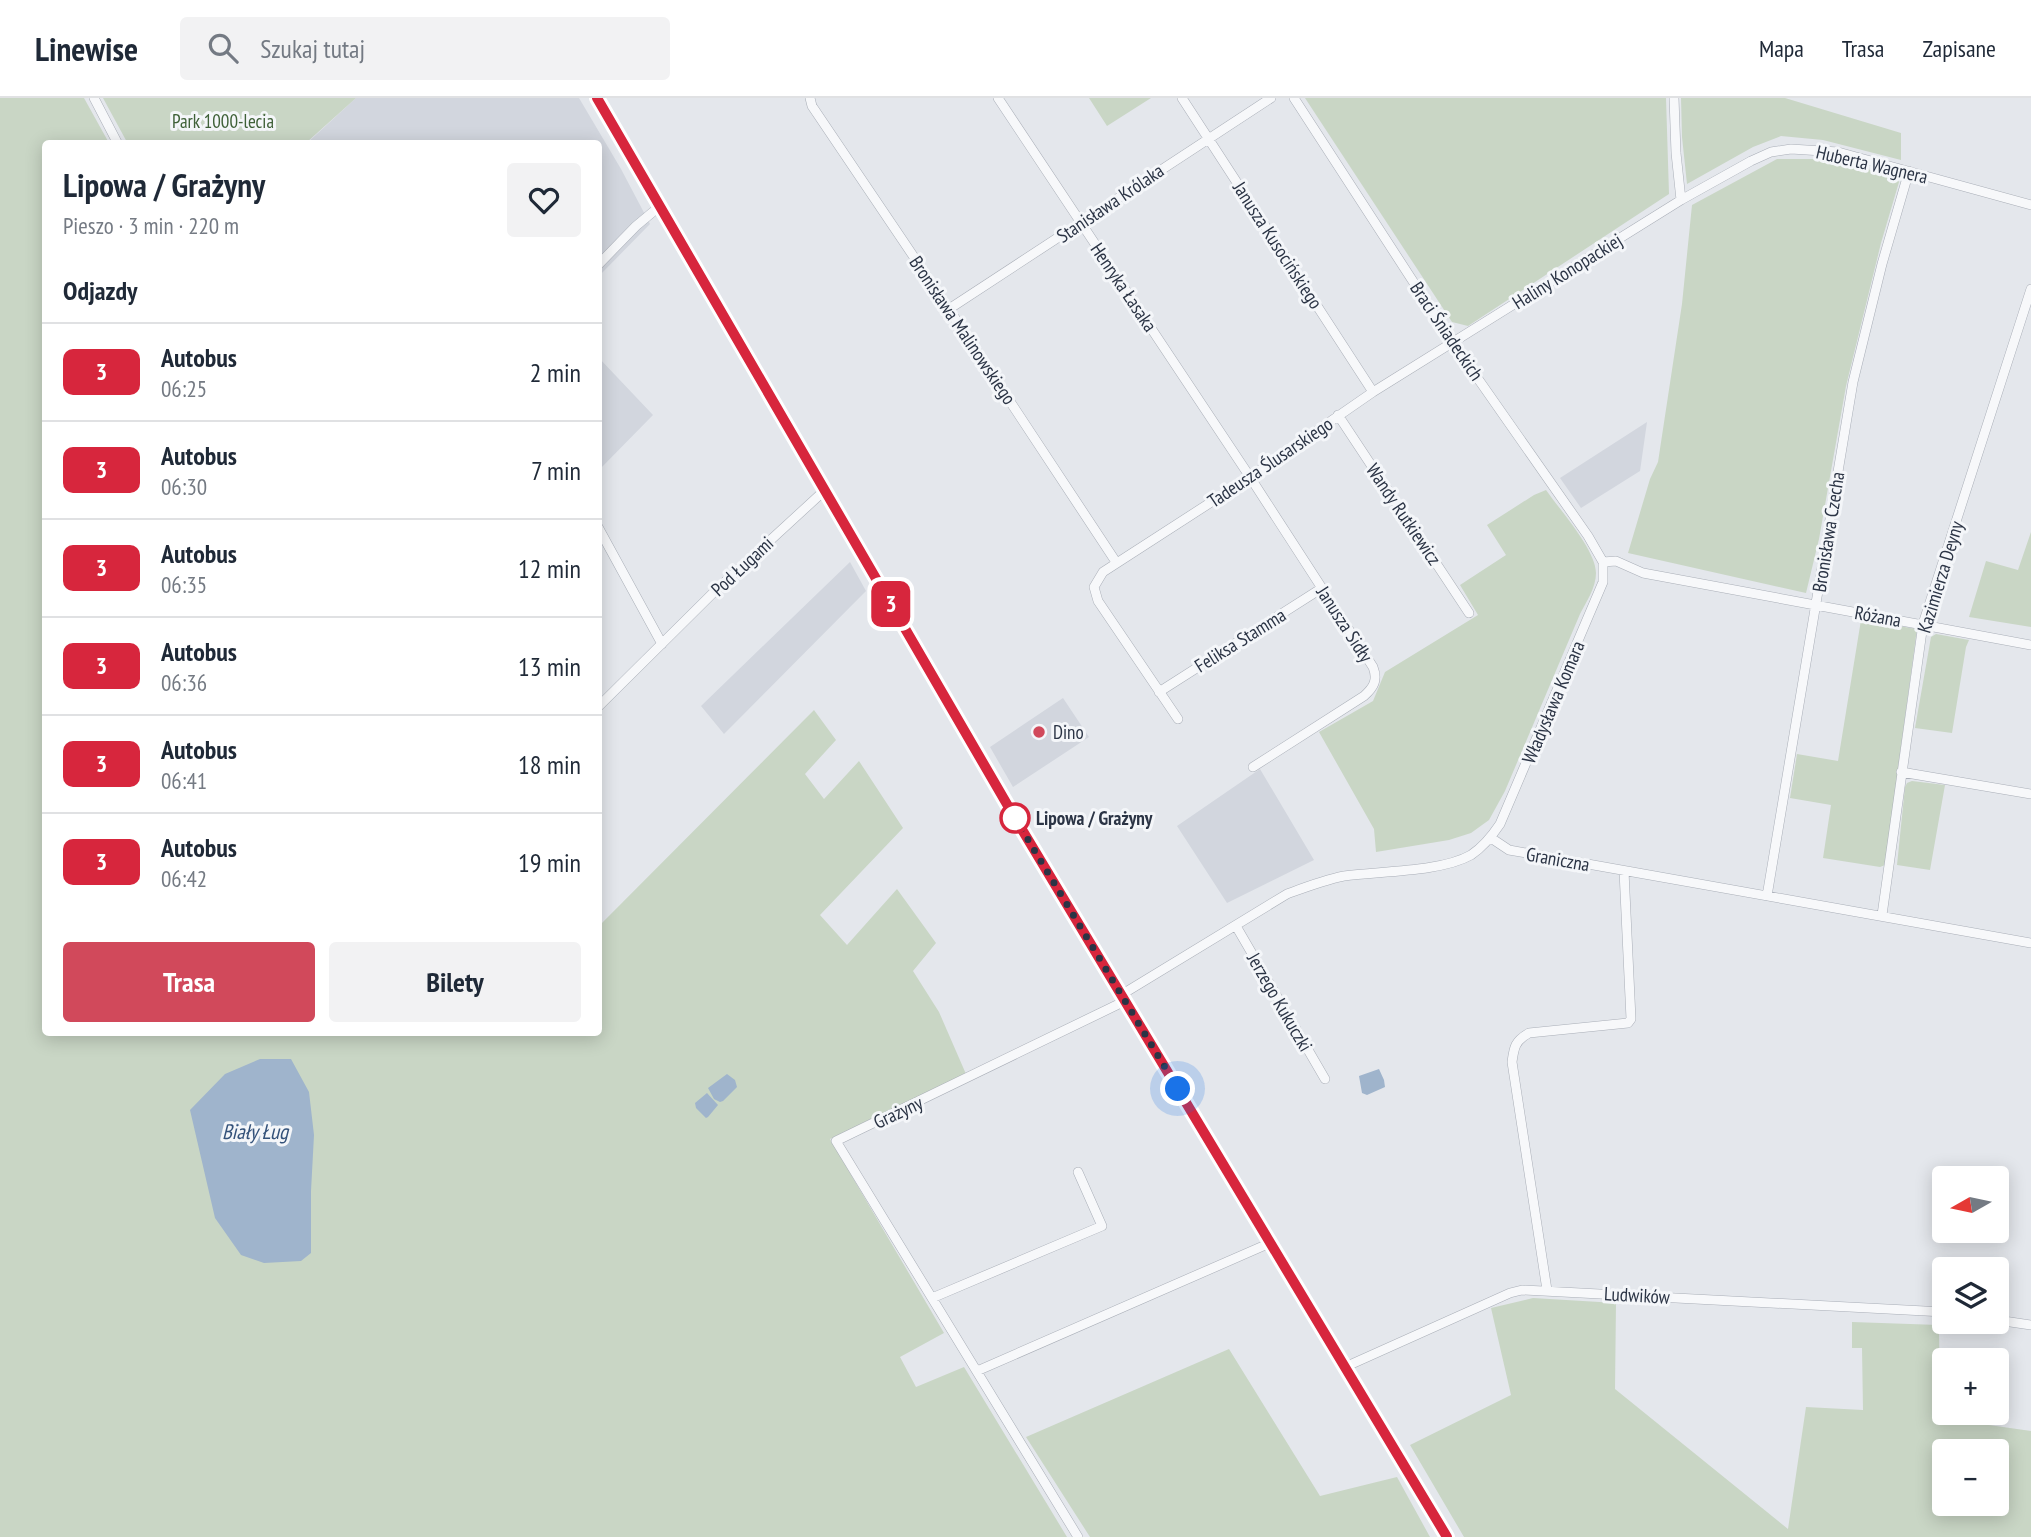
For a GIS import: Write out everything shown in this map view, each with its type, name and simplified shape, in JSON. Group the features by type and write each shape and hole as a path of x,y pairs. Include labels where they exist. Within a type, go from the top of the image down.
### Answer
{"main road":[{"path":"597,98 1123,998 1447,1537"}],"street":[{"path":"94,98 116,140"},
{"name":"Bronisława Malinowskiego","path":"810,98 812,106 1116,562"},
{"name":"Henryka Łasaka","path":"998,98 1250,477"},
{"name":"Janusza Kusocińskiego","path":"1182,98 1373,392"},
{"name":"Stanisława Królaka","path":"949,309 1271,98"},
{"name":"Braci Śniadeckich","path":"1294,98 1453,343 1588,536 1603,562"},
{"path":"1674,98 1676,166 1681,200"},
{"name":"Huberta Wagnera","path":"1681,200 1763,155 1791,149 1838,152 2031,205"},
{"name":"Bronisława Czecha","path":"1768,896 1853,382 1882,264 1909,171"},
{"name":"Haliny Konopackiej","path":"1453,343 1681,200"},
{"path":"602,261 660,206"},
{"name":"Kazimierza Deyny","path":"1882,915 1923,624 2031,289"},
{"name":"Tadeusza Ślusarskiego","path":"1158,692 1098,601 1094,587 1103,572 1250,477 1373,392 1453,343"},
{"name":"Wandy Rutkiewicz","path":"1338,415 1469,612"},
{"name":"Janusza Sidły","path":"1250,477 1376,673 1374,686 1364,696 1253,767"},
{"name":"Pod Ługami","path":"602,703 714,592 825,490"},
{"path":"602,534 662,644"},
{"name":"Różana","path":"1603,562 1616,561 1643,573 2031,645"},
{"name":"Władysława Komara","path":"1490,838 1500,824 1597,600 1604,575 1603,562"},
{"name":"Feliksa Stamma","path":"1158,692 1322,588"},
{"path":"1158,692 1178,719"},
{"path":"1901,772 2031,793"},
{"path":"1123,998 1287,894 1342,877 1455,862 1473,853 1490,838"},
{"name":"Graniczna","path":"1490,838 1509,850 2031,943"},
{"path":"1548,1290 1512,1062 1513,1051 1520,1038 1529,1033 1628,1023 1632,1019 1624,871"},
{"name":"Jerzego Kukuczki","path":"1236,926 1325,1079"},
{"name":"Grażyny","path":"1079,1537 836,1141 1123,998"},
{"path":"932,1298 1102,1226 1078,1172"},
{"path":"977,1371 1270,1243"},
{"name":"Ludwików","path":"1345,1367 1510,1293 1530,1290 1932,1311"},
{"path":"2009,1322 2031,1325"}],"shaded area":[{"path":"356,98 579,98 650,224 602,273 602,140 310,140"},
{"path":"602,361 653,415 602,467"},
{"path":"1647,422 1640,471 1581,508 1560,478"},
{"path":"850,562 866,591 724,734 701,706"},
{"path":"1063,698 1089,737 1013,787 990,747"},
{"path":"1260,769 1314,860 1227,903 1177,826"}],"green space":[{"path":"0,98 84,98 107,140 42,140 42,1036 602,1036 602,923 814,710 836,740 805,774 824,799 859,761 903,828 820,915 847,945 897,889 936,943 913,971 939,1012 966,1074 830,1139 944,1333 900,1357 916,1387 964,1367 1067,1537 0,1537"},
{"name":"Park 1000-lecia","path":"103,98 356,98 309,140 126,140"},
{"path":"1089,98 1151,98 1107,126"},
{"path":"1305,98 1666,98 1669,194 1468,326 1452,322"},
{"path":"1681,98 1785,98 1901,133 1901,160 1823,140 1781,136 1753,147 1687,184"},
{"path":"1777,159 1831,159 1896,177 1899,182 1846,386 1819,539 1806,593 1628,553 1650,479 1658,462 1682,304 1692,205"},
{"path":"1546,490 1584,542 1594,564 1596,579 1505,791 1489,820 1471,833 1449,840 1376,852 1374,829 1319,732 1373,701 1385,672 1478,615 1460,585 1506,555 1487,525"},
{"path":"2031,532 2031,627 1969,617 1986,561 2018,570"},
{"path":"1861,620 1917,629 1885,865 1880,867 1823,858 1831,805 1790,798 1797,754 1838,761"},
{"path":"1936,634 1969,640 1952,733 1915,728 1931,637"},
{"path":"1912,781 1945,785 1930,870 1897,865 1905,787"},
{"path":"1533,1298 1616,1303 1615,1389 1788,1529 1806,1407 1863,1410 1862,1348 1852,1348 1852,1322 1932,1325 1932,1334 1939,1334 1939,1348 1932,1348 1932,1425 1989,1425 2031,1431 2031,1537 1464,1537 1410,1445 1511,1395 1491,1308"},
{"path":"1229,1349 1320,1496 1397,1477 1430,1537 1090,1537 1026,1437"}],"water":[{"name":"Biały Ług","path":"260,1059 291,1059 309,1092 314,1135 311,1253 301,1261 264,1263 241,1255 215,1218 190,1110 225,1074"},
{"path":"1379,1069 1385,1087 1367,1095 1362,1093 1359,1076"},
{"path":"727,1074 735,1080 737,1087 720,1102 714,1099 708,1088"},
{"path":"707,1093 718,1105 706,1118 696,1108 695,1103"}],"bus line":[{"name":"3","path":"597,98 1015,818 1447,1537"}],"place":[{"name":"Dino","path":"1039,732"},
{"name":"Lipowa / Grażyny","path":"1015,818"}],"route":[{"path":"1015,818 1178,1089"}]}
